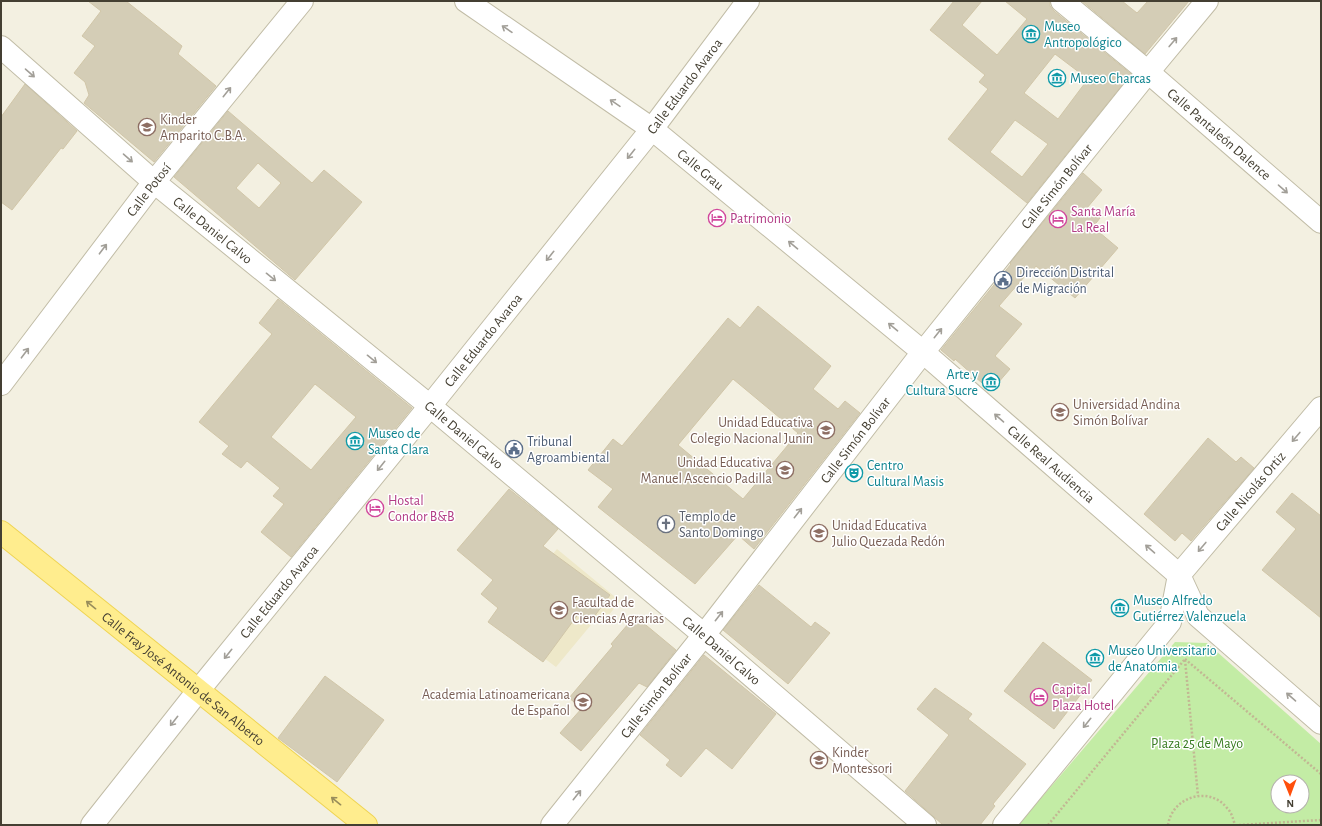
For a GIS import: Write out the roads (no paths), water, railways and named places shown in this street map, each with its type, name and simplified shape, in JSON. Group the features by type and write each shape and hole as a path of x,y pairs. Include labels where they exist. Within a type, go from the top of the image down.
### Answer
{"main road":[{"name":"Calle Fray José Antonio de San Alberto","path":"1,532 366,825"}],"street":[{"name":"Calle Potosí","path":"1,384 154,182 302,1"},
{"name":"Calle Grau","path":"466,1 652,128 923,352"},
{"name":"Calle Eduardo Avaroa","path":"92,825 198,691 430,406 652,128 748,1"},
{"name":"Calle Pantaleón Dalence","path":"1062,1 1148,72 1321,222"},
{"name":"Calle Simón Bolívar","path":"552,825 704,635 923,352 1148,72 1207,1"},
{"name":"Calle Daniel Calvo","path":"1,47 154,182 430,406 704,635 926,825"},
{"name":"Calle Real Audiencia","path":"923,352 1179,575"},
{"name":"Calle Nicolás Ortiz","path":"1179,575 1321,408"},
{"path":"1179,575 1198,616 1321,723"},
{"path":"1004,825 1170,622 1179,575"}],"place":[{"name":"Museo Antropológico","path":"1031,34"},
{"name":"Museo Charcas","path":"1057,78"},
{"name":"Kinder Amparito C.B.A.","path":"147,127"},
{"name":"Patrimonio","path":"717,218"},
{"name":"Santa María La Real","path":"1058,219"},
{"name":"Dirección Distrital de Migración","path":"1003,280"},
{"name":"Arte y Cultura Sucre","path":"991,382"},
{"name":"Universidad Andina Simón Bolívar","path":"1060,412"},
{"name":"Unidad Educativa Colegio Nacional Junin","path":"826,430"},
{"name":"Museo de Santa Clara","path":"355,441"},
{"name":"Tribunal Agroambiental","path":"514,449"},
{"name":"Unidad Educativa Manuel Ascencio Padilla","path":"785,470"},
{"name":"Centro Cultural Masis","path":"854,473"},
{"name":"Hostal Condor B&B","path":"375,508"},
{"name":"Templo de Santo Domingo","path":"666,524"},
{"name":"Unidad Educativa Julio Quezada Redón","path":"819,533"},
{"name":"Museo Alfredo Gutiérrez Valenzuela","path":"1120,608"},
{"name":"Facultad de Ciencias Agrarias","path":"559,610"},
{"name":"Museo Universitario de Anatomia","path":"1095,658"},
{"name":"Capital Plaza Hotel","path":"1039,697"},
{"name":"Academia Latinoamericana de Español","path":"583,702"},
{"name":"Kinder Montessori","path":"819,760"}],"park label":[{"name":"Plaza 25 de Mayo","path":"1197,743"}]}
